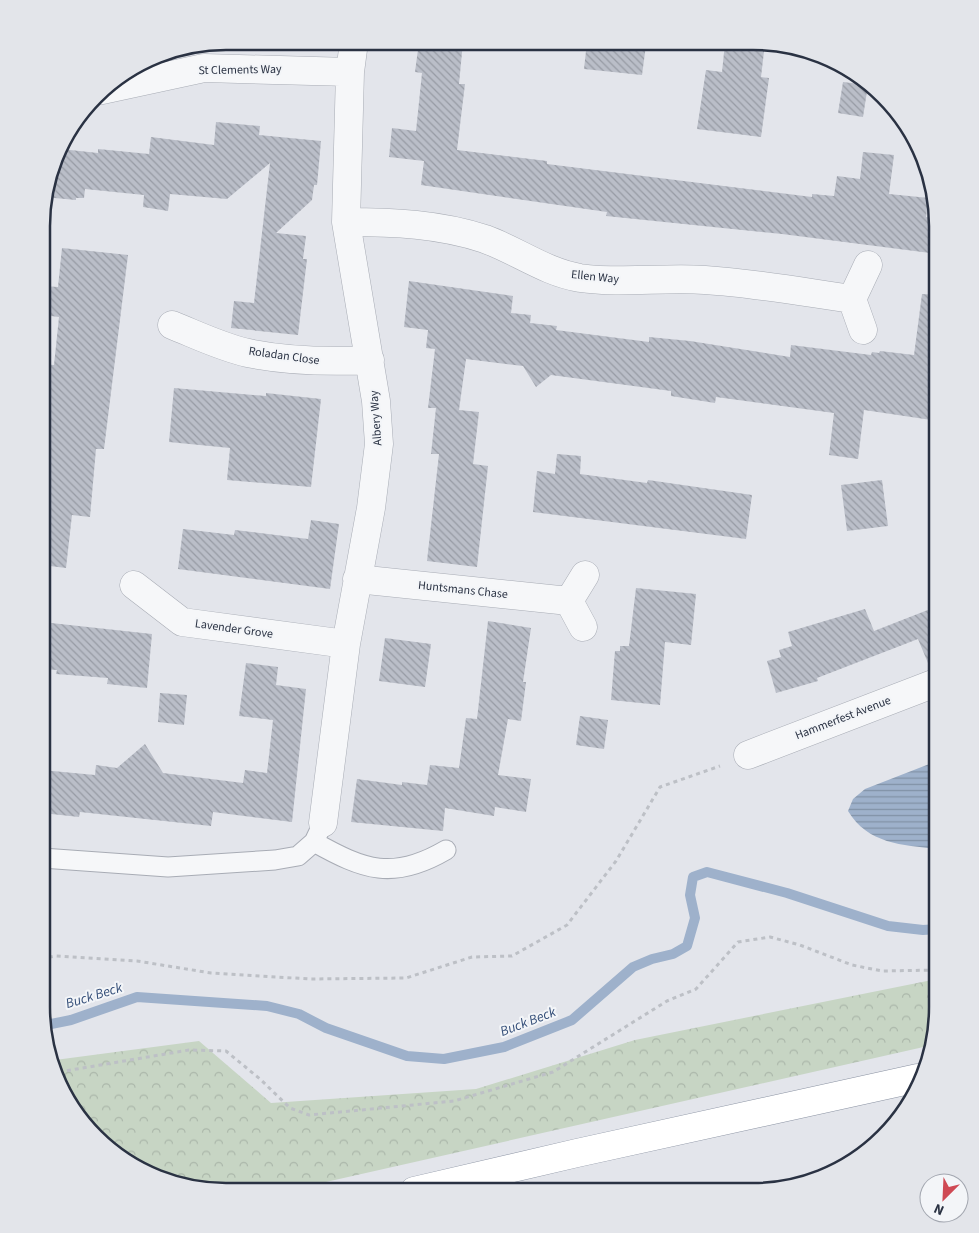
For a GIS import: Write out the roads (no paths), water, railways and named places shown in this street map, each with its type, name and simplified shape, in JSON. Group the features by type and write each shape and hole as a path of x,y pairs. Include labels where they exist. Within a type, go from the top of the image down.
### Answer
{"highway":[{"path":"448,1183 914,1079"}],"street":[{"name":"Albery Way","path":"318,832 357,578 372,508 379,444 376,401 370,360 346,222 350,72 353,50"},
{"name":"St Clements Way","path":"119,86 204,68 350,72"},
{"name":"Ellen Way","path":"346,222 388,222 444,228 486,240 546,268 579,278 648,282 703,280 775,287 852,299"},
{"path":"863,330 852,299 868,265"},
{"name":"Roladan Close","path":"172,325 210,341 248,352 329,362 370,360"},
{"path":"583,627 569,601 585,575"},
{"name":"Huntsmans Chase","path":"357,578 569,601"},
{"name":"Lavender Grove","path":"134,585 182,622 346,644"},
{"name":"Hammerfest Avenue","path":"748,755 929,685"}],"lane":[{"path":"50,859 168,867 275,860 298,856 318,832 348,861 376,868 392,869 425,862 446,850"}],"water":[{"path":"929,764 929,848 887,841 865,830 856,822 848,811 853,799 865,789"}],"waterway":[{"name":"Buck Beck","path":"51,1024 71,1020 137,997 267,1006 299,1014 326,1028 407,1056 444,1059 504,1047 572,1020 633,967 652,959 673,954 687,946 695,918 690,895 693,877 707,872 787,893 888,926 929,930"}]}
